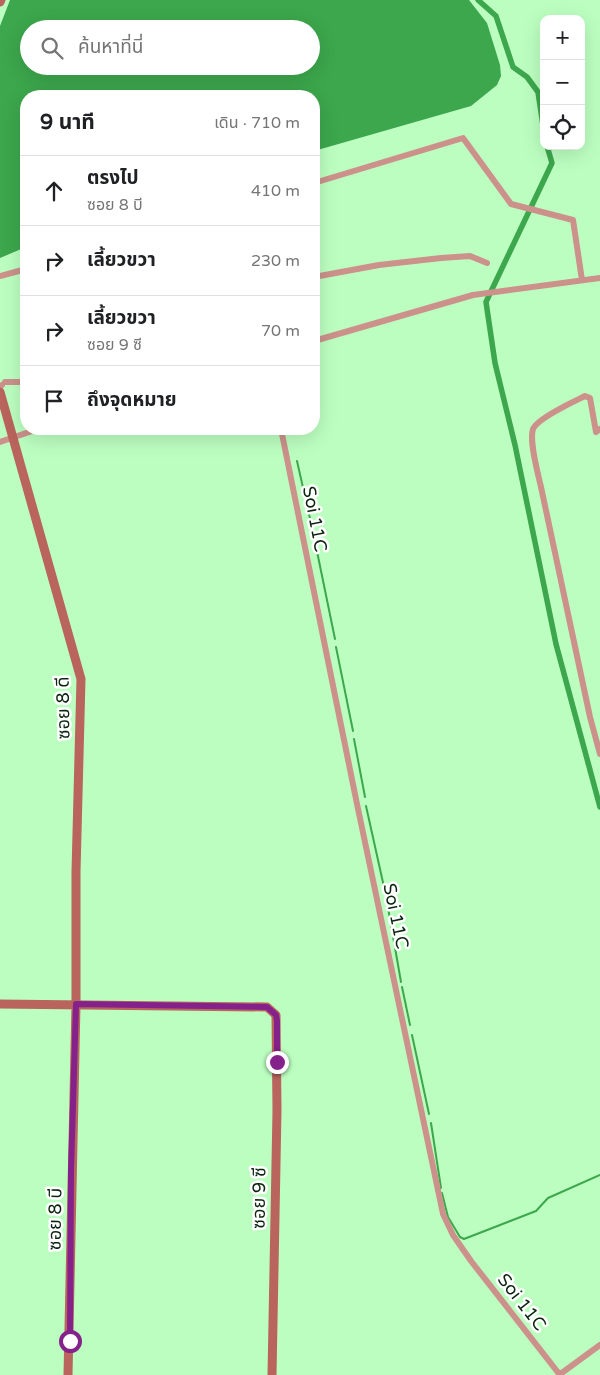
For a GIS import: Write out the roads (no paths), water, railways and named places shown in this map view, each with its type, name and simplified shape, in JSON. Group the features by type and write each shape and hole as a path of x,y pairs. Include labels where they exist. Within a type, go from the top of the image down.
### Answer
{"street":[{"path":"320,181 463,138 511,204 572,220 582,280"},
{"path":"320,277 378,265 441,258 470,256 486,263"},
{"path":"0,276 20,271"},
{"path":"320,339 477,294 600,278"},
{"path":"2,386 20,382"},
{"name":"ซอย 8 ดี","path":"2,386 13,438 81,679 76,872 76,1004"},
{"path":"600,429 596,432 590,398 585,396 544,418 537,424 533,430 533,450 590,717 600,754"},
{"path":"0,442 21,435"},
{"name":"Soi 11C","path":"282,435 443,1214 453,1235 471,1261 560,1375"},
{"path":"0,1004 76,1004"},
{"name":"ซอย 9 ซี","path":"76,1004 267,1007 276,1015 272,1375"},
{"name":"ซอย 8 บี","path":"68,1375 76,1004"},
{"path":"560,1375 600,1345"}],"waterway":[{"path":"478,0 496,16 513,67 527,77 538,92 540,105"},
{"path":"548,150 552,163 486,302 495,363 515,445 556,644 600,807"},
{"path":"297,461 311,523"},
{"path":"313,532 335,639"},
{"path":"336,647 353,731"},
{"path":"354,739 365,797"},
{"path":"366,806 384,887"},
{"path":"387,902 401,982"},
{"path":"402,987 410,1025"},
{"path":"412,1035 429,1114"},
{"path":"431,1123 441,1188"},
{"path":"442,1193 448,1217 460,1237 464,1239 536,1211 548,1198 600,1175"}]}
